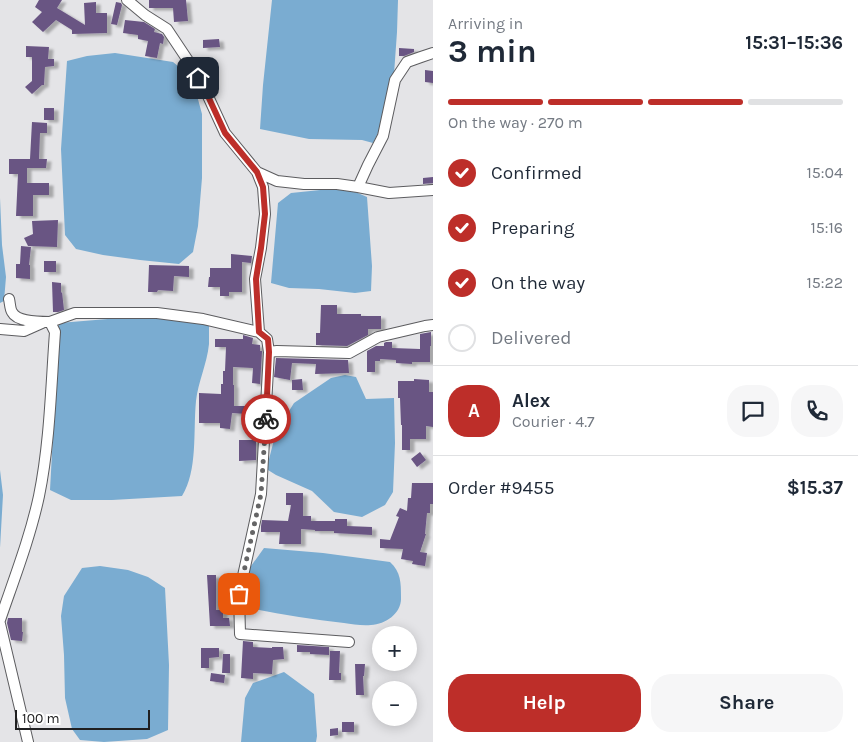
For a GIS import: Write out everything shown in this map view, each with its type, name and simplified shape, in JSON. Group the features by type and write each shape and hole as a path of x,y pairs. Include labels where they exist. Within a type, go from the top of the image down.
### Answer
{"street":[{"path":"127,0 167,29 207,94 225,133 257,172 263,187 265,214 256,279 259,332"},
{"path":"358,187 383,136 395,80 407,62 433,53"},
{"path":"257,172 277,181 304,184 337,184 389,193 433,190"},
{"path":"9,299 12,312 19,318 36,322 47,322"},
{"path":"0,329 24,331 75,313 157,313 203,319 259,332 268,339 269,352 261,494 239,594 240,634 349,642"},
{"path":"0,620 28,542 39,495 51,412 54,332 47,322"},
{"path":"269,352 349,353 378,337 425,326 433,326"},
{"path":"0,624 28,742"}],"water":[{"path":"272,0 398,0 394,74 379,131 373,143 362,140 309,139 260,129"},
{"path":"115,53 173,62 189,75 193,81 202,114 202,178 198,226 193,252 179,264 103,255 76,249 65,235 61,149 67,61 87,56"},
{"path":"330,189 351,190 367,197 372,266 371,291 355,293 289,288 271,283 278,203 291,193"},
{"path":"0,198 2,245 6,277 4,301 0,303"},
{"path":"144,316 193,321 209,325 208,351 196,401 193,463 187,486 182,496 71,500 50,490 59,323"},
{"path":"345,375 356,377 366,399 394,398 393,492 385,505 362,517 334,512 312,491 268,470 276,432 294,403 331,378"},
{"path":"0,470 3,495 0,548"},
{"path":"264,548 323,553 390,562 400,578 401,603 399,608 387,620 377,624 364,625 308,619 248,608 246,573"},
{"path":"100,566 128,570 148,577 165,588 169,665 168,730 147,739 104,742 80,740 72,729 65,698 61,616 64,596 82,568"},
{"path":"284,672 314,694 316,742 241,742 245,698 253,683"}],"building":[{"path":"39,0 62,0 57,8 85,25 84,3 96,2 96,13 107,13 107,33 72,34 72,30 56,20 43,32 32,22 42,12 35,7"},
{"path":"149,0 186,0 188,21 174,22 173,8 149,8"},
{"path":"116,2 122,5 117,25 111,24"},
{"path":"125,20 144,22 155,29 154,32 162,34 164,37 163,44 160,43 157,58 145,56 148,41 138,39 138,35 123,33"},
{"path":"219,39 220,47 203,48 203,40"},
{"path":"26,46 49,47 48,59 54,59 54,66 45,67 44,85 32,94 25,87 32,81 32,57 26,57"},
{"path":"399,48 414,49 414,52 399,56"},
{"path":"425,70 433,71 433,83 425,82"},
{"path":"44,108 54,108 54,120 44,120"},
{"path":"32,122 47,123 47,133 40,133 39,159 47,159 46,168 27,168 27,183 49,183 49,195 33,195 33,216 16,216 18,174 9,174 9,159 30,159"},
{"path":"433,177 433,183 423,184 423,178"},
{"path":"58,220 57,247 28,246 24,238 33,234 32,221"},
{"path":"21,246 31,247 30,279 16,278 16,264 20,264"},
{"path":"231,254 252,256 251,263 242,262 242,292 229,292 229,296 220,296 220,287 208,287 210,268 231,268"},
{"path":"44,261 56,261 56,272 44,272"},
{"path":"149,265 189,266 189,277 174,276 173,291 158,290 157,292 148,292"},
{"path":"52,282 61,283 64,310 58,312 53,312"},
{"path":"321,305 337,305 337,314 381,316 381,329 368,329 368,335 347,346 316,345 316,333 320,333"},
{"path":"431,332 430,362 412,362 412,364 380,359 380,361 375,361 375,372 367,372 367,351 376,346 384,346 386,342 392,342 392,348 420,349 420,334"},
{"path":"243,335 253,338 252,344 260,345 260,351 262,351 260,384 252,383 253,368 233,367 234,406 247,406 247,414 232,413 230,429 220,428 220,423 199,423 199,393 221,394 221,384 223,384 226,347 215,347 215,339 243,339"},
{"path":"276,358 348,360 349,373 315,374 316,364 292,363 290,380 274,377"},
{"path":"302,379 303,390 292,390 292,380"},
{"path":"414,379 429,380 429,392 433,392 433,427 426,426 426,439 410,439 410,450 402,450 398,381 414,381"},
{"path":"239,440 256,440 256,460 239,461"},
{"path":"420,452 426,460 417,467 411,459"},
{"path":"412,483 433,483 433,504 430,504 430,513 427,513 426,534 420,552 427,553 425,566 412,564 413,561 401,559 403,549 380,548 380,539 390,540 399,517 396,516 400,508 407,511 408,498 411,498"},
{"path":"286,493 303,493 303,516 311,516 311,521 347,519 347,526 372,527 372,535 301,529 301,544 279,544 280,532 261,532 261,526 262,520 288,521 291,505 286,505"},
{"path":"207,575 216,575 216,610 223,610 223,618 229,618 230,626 210,626"},
{"path":"8,618 22,618 22,641 11,640 7,623"},
{"path":"243,641 253,642 253,647 283,647 284,659 273,660 272,674 253,673 253,679 241,678"},
{"path":"297,645 329,647 329,655 297,652"},
{"path":"201,648 219,648 219,657 209,658 209,668 201,668"},
{"path":"330,651 340,651 339,673 341,673 341,680 329,680"},
{"path":"223,654 230,654 230,673 222,673"},
{"path":"355,664 365,664 363,676 364,695 356,695"},
{"path":"211,673 225,675 224,683 210,681"},
{"path":"342,722 354,722 354,732 342,732"},
{"path":"338,728 338,735 330,736 330,729"}],"way so far":[{"path":"239,594 261,494 266,419"}],"route":[{"path":"198,78 225,133 257,172 263,187 265,214 256,279 259,332 268,339 269,352 266,419"}]}
